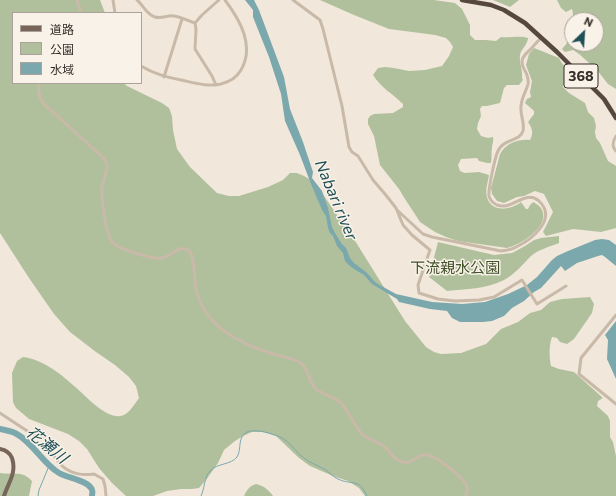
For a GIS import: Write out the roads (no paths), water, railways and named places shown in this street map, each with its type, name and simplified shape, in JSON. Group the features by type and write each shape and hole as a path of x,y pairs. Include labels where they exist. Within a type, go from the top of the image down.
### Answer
{"highway":[{"name":"368","path":"462,0 491,5 504,10 525,23 557,52 604,99 616,118"}],"main road":[{"path":"0,449 5,450 10,454 14,464 13,474 4,496"}],"street":[{"path":"77,0 81,12"},
{"path":"113,0 115,12"},
{"path":"136,0 142,4 154,17 161,18 172,16 195,24"},
{"path":"142,4 145,0"},
{"path":"216,85 195,49 195,24 202,15 219,0"},
{"path":"142,67 157,75 202,85 223,84 232,80 239,73 244,64 247,54 246,38 240,22 225,0"},
{"path":"294,0 320,20 342,106 348,147 358,156 373,180 396,208 423,234 502,251 516,247 535,234 542,226 546,216 543,206 538,200 531,197 522,199 508,206 503,206 494,204 490,199 489,194 497,153 503,145 510,140 517,138 523,131 520,108 521,100 528,84 528,75 523,66 522,58 541,38"},
{"path":"164,77 182,19"},
{"path":"39,84 38,93 44,104 105,160 107,166 102,192 107,232 113,243 123,249 155,258 164,258 178,249 188,250 193,259 194,280 199,299 207,315 223,330 263,351 302,364 314,386 320,392 342,404 366,437 386,447 392,455 403,463 422,455 428,455 438,460 464,481 467,486 466,496"},
{"path":"616,136 613,144 616,151"},
{"path":"396,208 403,225 412,235 430,250 418,285 419,293 438,299 455,301 479,300 494,296 522,280 537,304 566,286"},
{"path":"616,315 581,358 579,374 616,404"},
{"path":"0,412 28,431 42,437 50,447 56,460 65,469 77,474 94,474 103,479 106,496"}],"water":[{"path":"245,0 254,0 259,10 284,77 290,109 313,172 312,178 322,191 328,208 332,227 346,248 350,258 376,283 396,294 432,302 462,304 485,302 508,294 527,285 557,256 595,240 602,239 609,240 616,245 616,266 602,255 577,263 565,271 561,266 541,288 512,308 504,316 492,321 483,322 460,322 452,318 447,311 399,302 397,299 372,284 364,275 345,261 343,253 337,246 333,236 330,233 326,216 322,210 285,121 281,94 269,57 253,17 253,10"},
{"path":"616,321 616,379 607,359 608,340 605,335"}],"waterway":[{"name":"花瀬川","path":"0,429 13,432 21,437 47,464 59,473 87,484 92,490 92,496"},
{"path":"201,496 208,473 213,468 234,460 237,457 242,437 250,431 270,433 282,438 300,455 335,477 361,486 367,496"},
{"path":"38,496 49,466"}],"water label":[{"name":"Nabari river","path":"336,200"}],"park label":[{"name":"下流親水公園","path":"455,268"}]}
